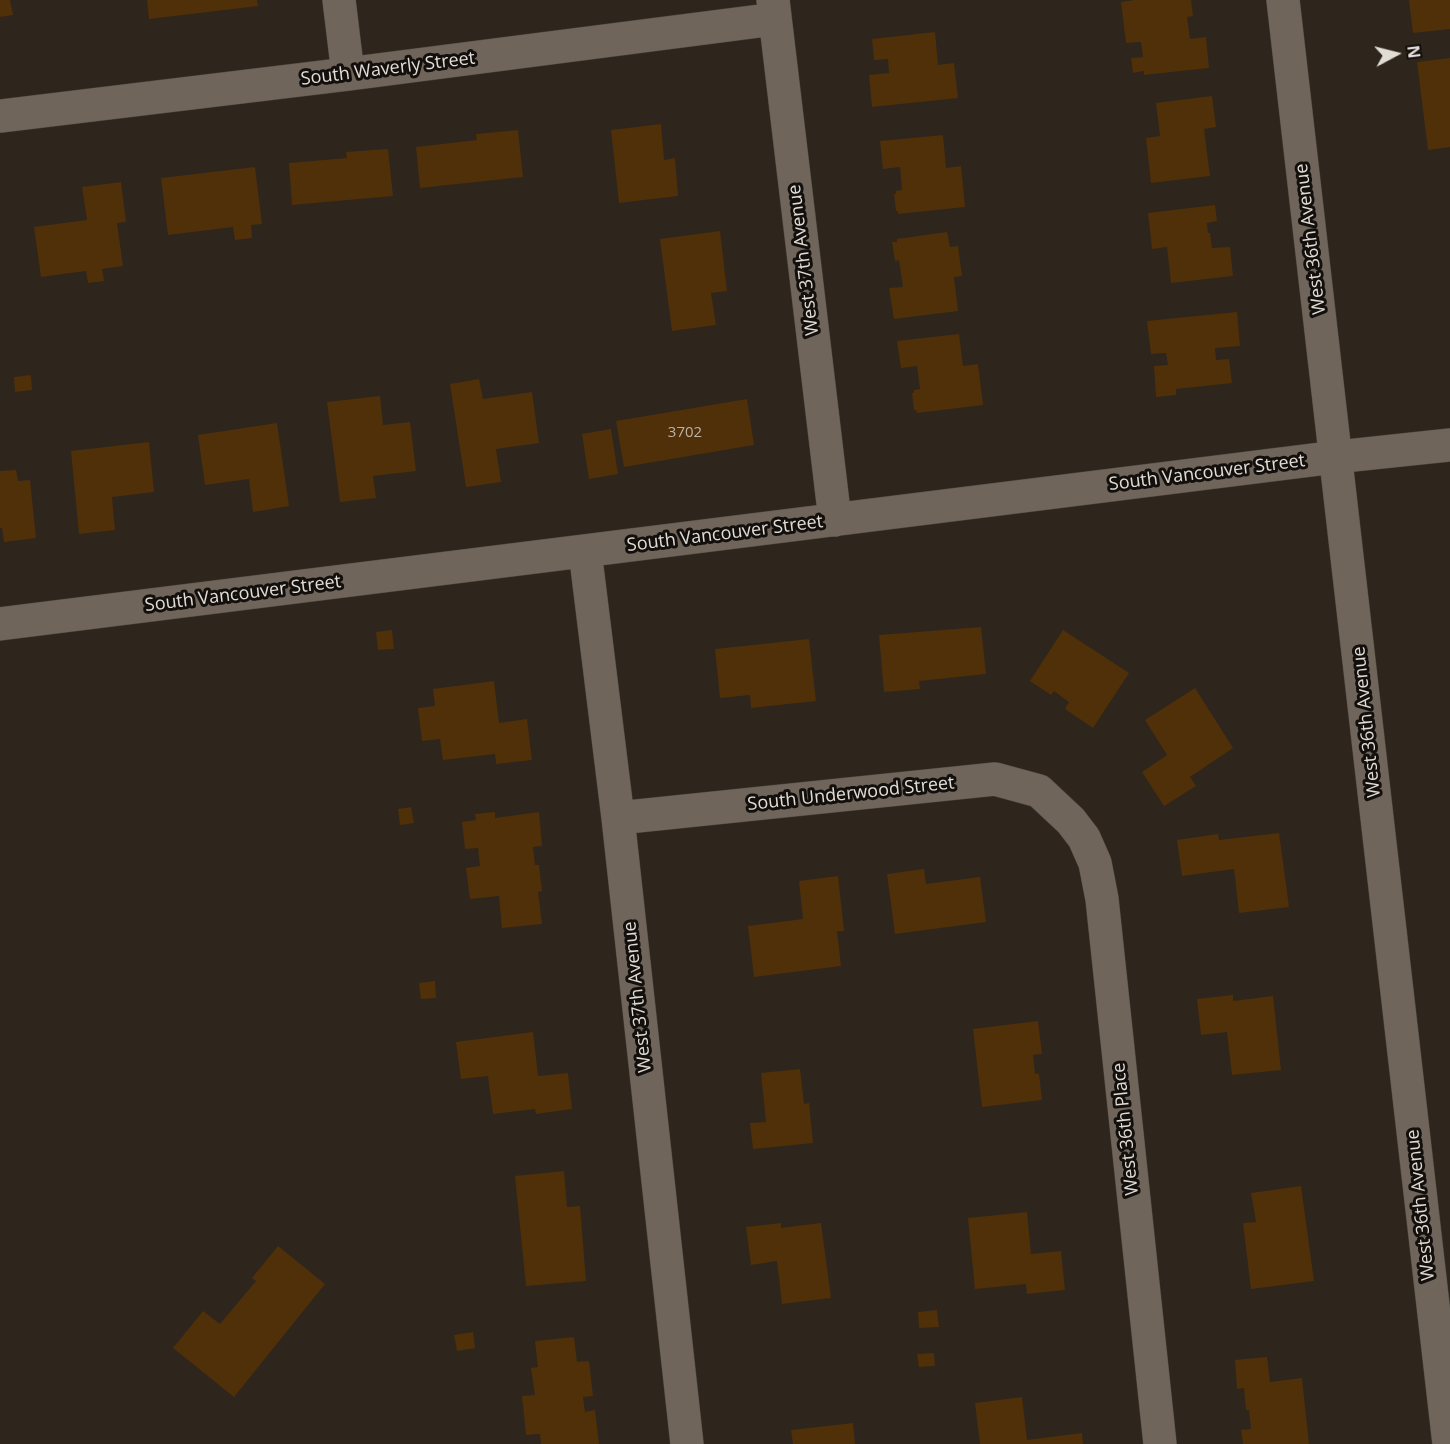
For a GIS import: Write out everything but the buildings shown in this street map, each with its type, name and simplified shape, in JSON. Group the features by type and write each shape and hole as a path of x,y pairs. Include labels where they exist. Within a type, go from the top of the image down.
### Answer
{"street":[{"path":"339,0 348,74"},
{"name":"West 36th Avenue","path":"1283,0 1447,1404 1449,1444"},
{"name":"South Waverly Street","path":"0,116 348,74 774,9"},
{"name":"West 37th Avenue","path":"774,9 835,520"},
{"name":"South Vancouver Street","path":"0,624 1336,457 1450,445"},
{"name":"West 37th Avenue","path":"585,551 618,818 687,1444"},
{"name":"South Underwood Street","path":"618,818 995,779 1039,791 1071,821"},
{"name":"West 36th Place","path":"1071,821 1084,838 1095,863 1101,899 1160,1444"}]}
